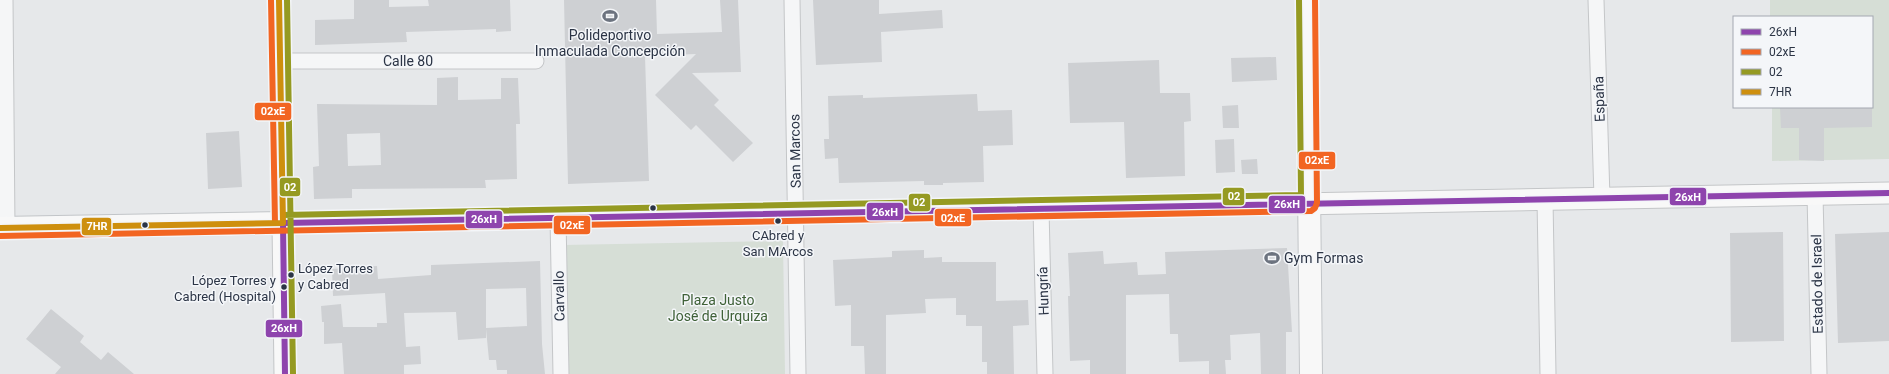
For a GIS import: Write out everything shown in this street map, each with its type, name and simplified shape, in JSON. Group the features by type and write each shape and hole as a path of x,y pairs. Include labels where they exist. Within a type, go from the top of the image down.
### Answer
{"main road":[{"path":"279,0 285,374"},
{"path":"1307,0 1311,374"},
{"path":"4,227 1889,193"}],"street":[{"path":"4,227 5,0"},
{"name":"San Marcos","path":"792,0 798,374"},
{"name":"España","path":"1596,0 1602,198"},
{"name":"Calle 80","path":"280,61 536,61"},
{"name":"Estado de Israel","path":"1816,194 1819,374"},
{"path":"1545,199 1548,374"},
{"name":"Hungría","path":"1041,209 1045,374"},
{"name":"Carvallo","path":"558,218 561,374"}],"green space":[{"path":"1770,0 1889,0 1889,159 1772,161 1772,108 1873,108 1873,16 1770,16"},
{"name":"Plaza Justo José de Urquiza","path":"783,241 785,374 563,374 563,245"}],"building":[{"path":"354,0 389,0 389,7 429,6 428,0 510,0 511,31 496,32 496,29 406,32 407,42 315,45 315,20 354,19"},
{"path":"564,0 656,0 657,34 722,32 720,0 738,0 741,72 692,73 719,100 714,105 753,143 733,162 696,125 691,130 655,95 696,54 645,56 649,181 568,184"},
{"path":"813,0 879,0 879,14 942,10 943,28 881,32 882,62 816,65"},
{"path":"1276,57 1277,80 1232,82 1231,58"},
{"path":"1159,60 1160,93 1190,93 1191,121 1184,122 1185,176 1126,178 1124,122 1070,123 1068,63"},
{"path":"458,77 458,100 501,99 501,78 518,78 520,124 516,124 517,179 485,180 486,188 352,189 352,198 314,199 313,167 319,166 317,104 437,105 437,78","holes":["380,133 381,165 348,166 347,134"]},
{"path":"977,94 978,111 1012,110 1013,145 983,146 984,182 943,183 943,185 924,185 924,181 839,183 838,158 825,159 824,139 829,139 828,96 863,95 863,98"},
{"path":"1238,105 1239,128 1223,128 1222,106"},
{"path":"1780,108 1872,108 1872,127 1824,128 1824,161 1799,160 1799,128 1781,128"},
{"path":"239,131 242,187 208,189 206,133"},
{"path":"1234,139 1235,172 1216,173 1215,140"},
{"path":"1257,159 1258,174 1242,174 1241,160"},
{"path":"1783,232 1784,341 1731,342 1730,233"},
{"path":"1889,232 1889,341 1838,343 1835,234"},
{"path":"1287,248 1292,332 1286,332 1286,374 1261,374 1260,333 1230,335 1231,360 1225,360 1226,374 1209,374 1209,361 1179,362 1178,334 1170,334 1169,294 1126,295 1126,374 1090,374 1090,360 1070,361 1068,296 1070,296 1068,253 1103,251 1104,264 1137,262 1138,275 1166,274 1165,252"},
{"path":"924,250 924,258 942,257 942,262 996,262 996,301 1028,300 1029,325 1013,326 1014,374 987,374 987,362 982,362 982,326 966,326 966,315 956,315 956,298 925,299 926,313 886,315 886,374 865,374 864,346 851,346 851,305 835,306 833,260 892,257 892,251"},
{"path":"540,261 542,344 545,374 507,374 507,370 497,370 496,360 489,360 486,329 486,338 458,340 456,312 404,313 406,347 420,346 421,364 404,365 404,374 344,374 342,343 324,344 324,322 322,322 321,306 341,304 343,327 377,327 377,323 387,323 385,293 333,296 332,269 377,266 378,279 431,275 431,265","holes":["526,288 527,326 486,328 486,289"]},
{"path":"51,309 84,336 80,342 101,360 108,352 134,374 55,374 61,367 26,339"}],"transit line":[{"name":"02xE","path":"271,0 275,223"},
{"name":"7HR","path":"0,228 283,223 279,0"},
{"name":"02","path":"287,0 293,374"},
{"name":"02","path":"283,215 1301,195 1299,0"},
{"name":"02xE","path":"0,236 1311,211 1315,208 1317,203 1315,0"},
{"name":"26xH","path":"283,223 1889,193"},
{"name":"26xH","path":"283,223 285,374"}],"place":[{"name":"Polideportivo Inmaculada Concepción","path":"610,16"},
{"name":"CAbred y San MArcos","path":"778,221"},
{"name":"Gym Formas","path":"1272,258"},
{"name":"López Torres y Cabred","path":"291,275"},
{"name":"López Torres y Cabred (Hospital)","path":"284,287"}]}
